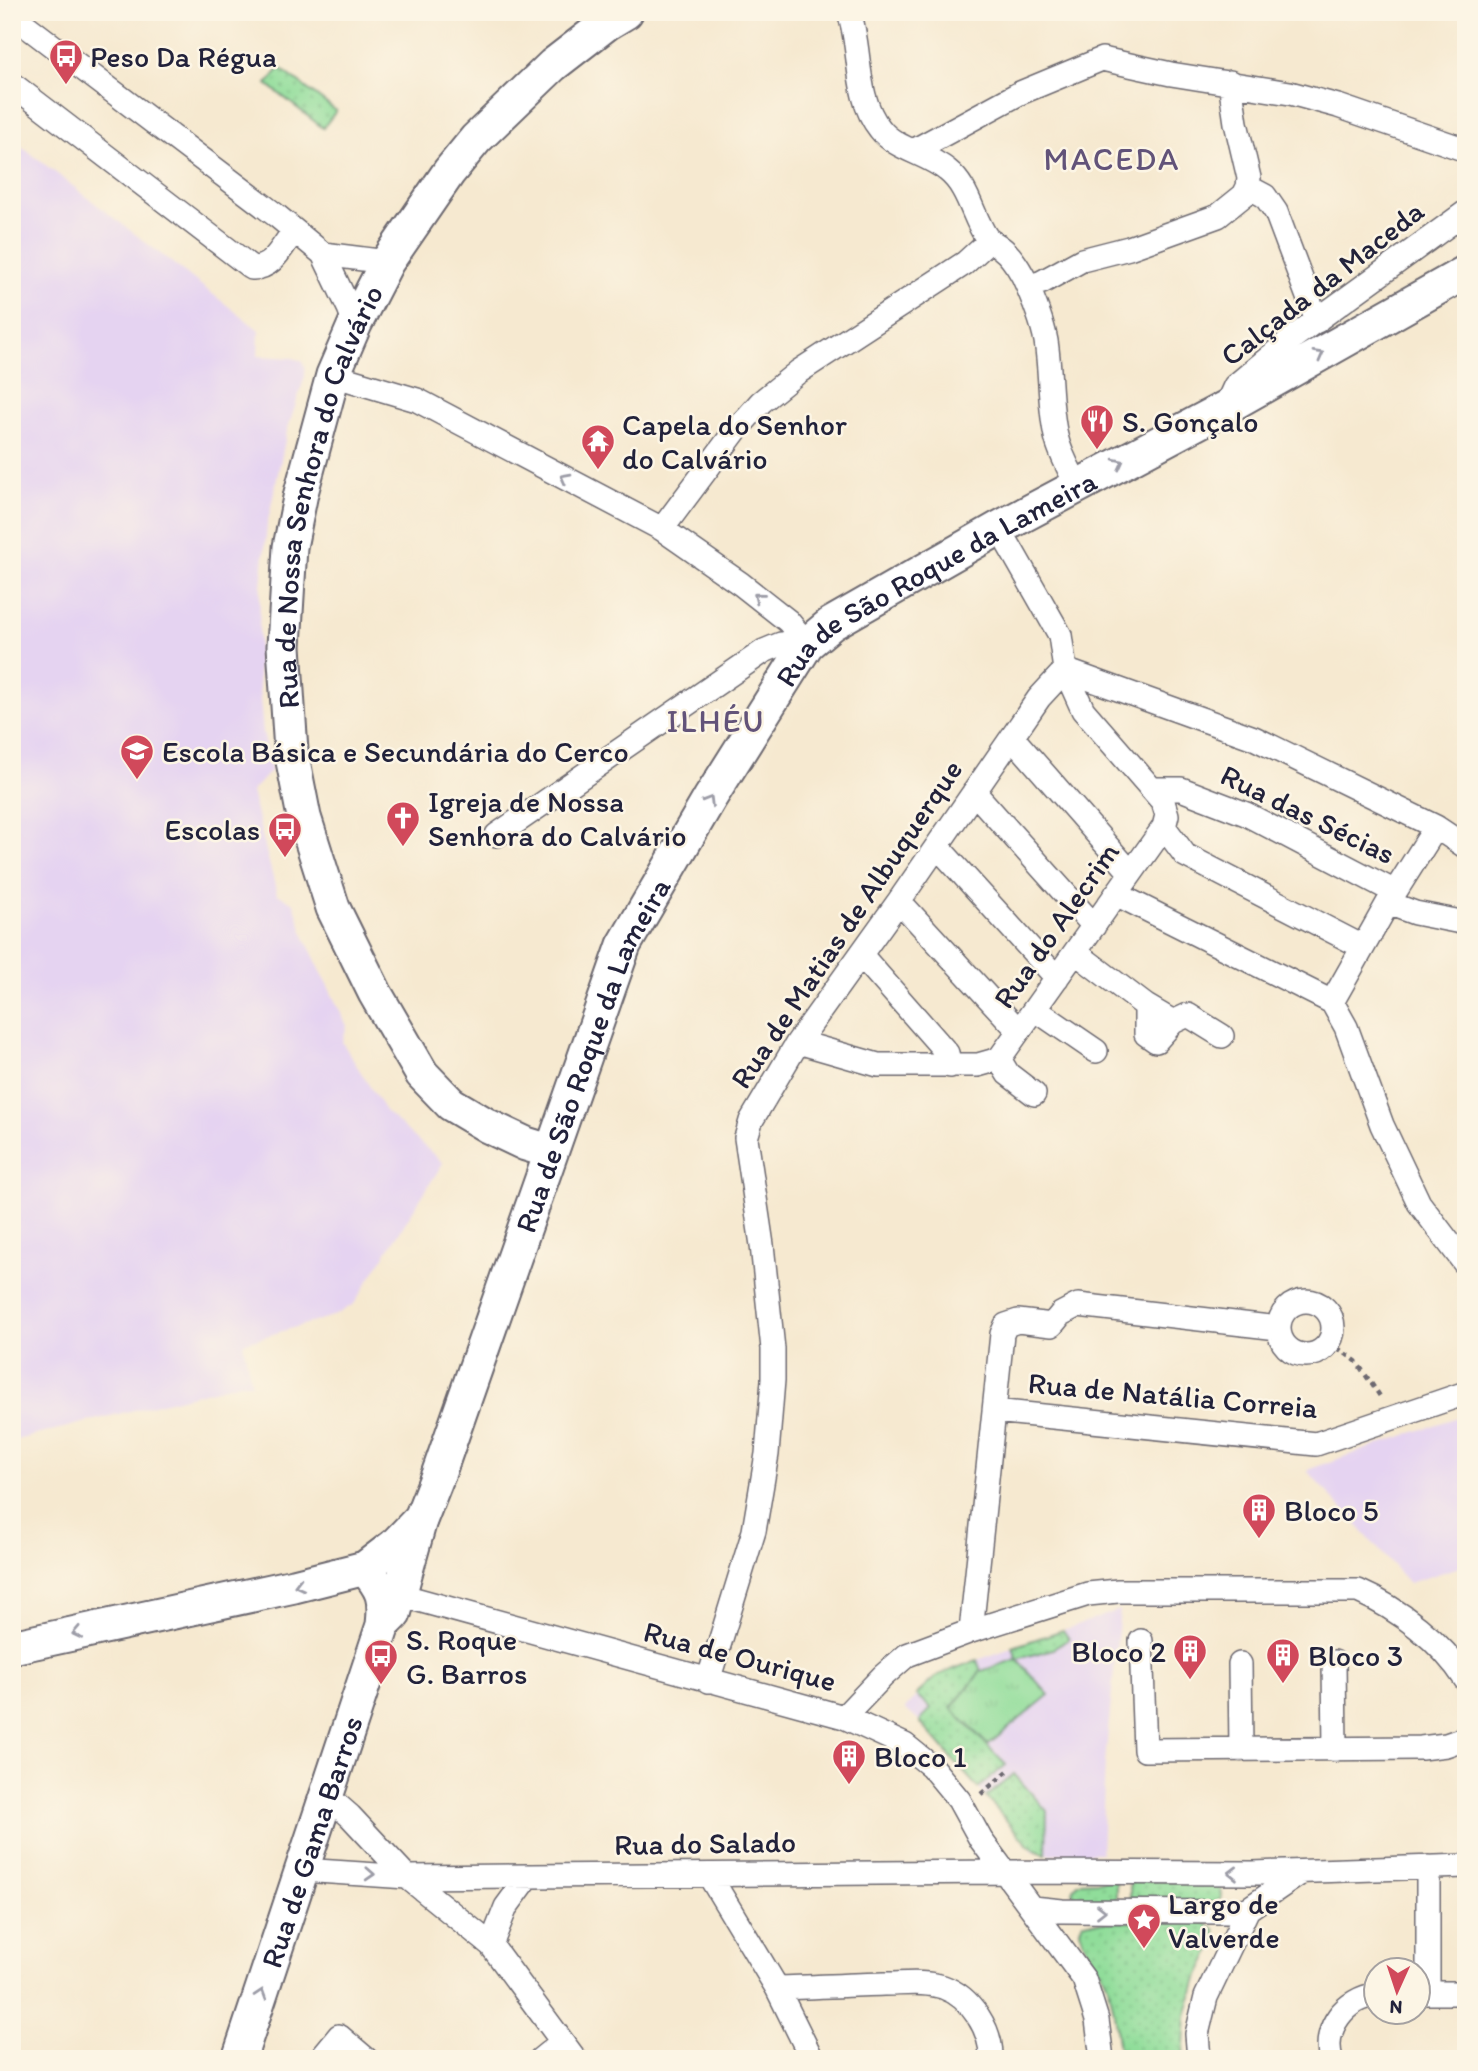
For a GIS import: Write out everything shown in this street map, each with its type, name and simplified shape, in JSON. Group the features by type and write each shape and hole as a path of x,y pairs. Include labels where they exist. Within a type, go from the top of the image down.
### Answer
{"main road":[{"name":"Rua de Nossa Senhora do Calvário","path":"550,1152 488,1126 451,1104 422,1074 376,993 333,908 304,817 292,751 284,646 290,560 301,493 333,375 355,324 387,262 449,172 476,139 553,65 626,12"},
{"name":"Rua de São Roque da Lameira","path":"12,1647 365,1568 395,1545 421,1518 624,944 710,798 807,644 831,624 999,528 1223,409 1466,272"},
{"name":"Rua de Gama Barros","path":"383,1625 394,1614 421,1518"},
{"name":"Rua de Gama Barros","path":"239,2059 383,1625 385,1604 381,1588 365,1568"}],"street":[{"path":"849,12 854,27 865,102 880,130 894,143 915,150 941,165 962,186 989,241 1011,257 1028,287 1046,341 1056,437 1077,485"},
{"path":"12,15 323,254 355,324"},
{"path":"915,150 1020,93 1102,60 1290,93 1338,106 1466,150"},
{"path":"1028,287 1082,260 1129,248 1218,216 1246,191 1249,178 1230,82"},
{"path":"12,84 252,268 269,264 294,231"},
{"path":"1246,191 1265,196 1276,212 1317,321"},
{"name":"Calçada da Maceda","path":"1223,409 1235,386 1295,336 1466,212"},
{"path":"662,529 736,430 761,402 798,372 965,263 989,241"},
{"path":"323,254 387,262"},
{"path":"333,375 417,400 662,529 741,584 788,621 807,644"},
{"path":"999,528 1060,635 1065,670 1083,710 1163,802 1167,815 1164,827 1185,855 1363,947"},
{"path":"497,835 764,651 787,643 807,644"},
{"path":"1065,670 1254,738 1436,827 1466,847"},
{"name":"Rua de Matias de Albuquerque","path":"708,1681 754,1531 767,1454 773,1380 773,1349 762,1245 746,1138 751,1121 798,1042 1039,698 1065,670"},
{"path":"1012,737 1131,873"},
{"name":"Rua das Sécias","path":"1152,789 1181,789 1246,814 1415,913 1466,923"},
{"path":"974,792 1094,926"},
{"name":"Rua do Alecrim","path":"999,1059 1164,827"},
{"path":"1332,1002 1436,827"},
{"path":"937,846 1057,978"},
{"path":"1116,894 1332,1002 1346,1027 1382,1125 1419,1203 1466,1265"},
{"path":"899,901 1019,1031"},
{"path":"1075,952 1146,1006 1146,1034 1156,1041 1174,1022 1188,1015 1222,1036"},
{"path":"861,954 947,1053 950,1066"},
{"path":"1036,1010 1096,1051"},
{"path":"798,1042 878,1065 978,1065 999,1059 1008,1074 1034,1094"},
{"path":"1278,1328 1283,1311 1290,1305 1307,1300 1316,1302 1329,1313 1333,1322 1334,1331 1329,1342"},
{"name":"Rua de Natália Correia","path":"971,1631 1002,1334 1006,1325 1018,1321 1052,1325 1061,1314 1078,1306 1278,1328 1284,1345 1300,1355 1318,1353 1329,1342"},
{"name":"Rua de Natália Correia","path":"994,1411 1316,1444 1466,1393"},
{"path":"844,1717 883,1676 907,1656 971,1631 1088,1594 1118,1591 1357,1591 1385,1603 1455,1664 1466,1680"},
{"name":"Rua de Ourique","path":"400,1595 844,1717 905,1745 931,1766 959,1800 1003,1872"},
{"path":"1141,1641 1145,1750 1433,1747 1466,1738"},
{"path":"1334,1662 1335,1750"},
{"path":"1240,1664 1241,1750"},
{"path":"327,1796 349,1815 407,1877 491,1945 569,2050 541,2059"},
{"path":"1003,1872 1302,1872 1466,1866"},
{"path":"1425,1955 1428,1867"},
{"name":"Rua do Salado","path":"302,1870 407,1877 1003,1872"},
{"path":"1003,1872 1033,1908 1084,1979 1097,2020 1102,2059"},
{"path":"1033,1908 1062,1911 1214,1912 1248,1909 1302,1872"},
{"path":"709,1875 777,1988 811,2059"},
{"path":"491,1945 506,1907 528,1877"},
{"path":"1199,2059 1197,2034 1206,1997 1248,1909"},
{"path":"777,1988 912,1983 944,1987 966,2001 976,2012 991,2048 991,2059"},
{"path":"1432,1993 1466,1993"},
{"path":"1331,2059 1328,2048 1334,2024 1346,2007 1362,1998"},
{"path":"320,2059 339,2036 366,2059"}],"path":[{"path":"1329,1342 1356,1362 1373,1383 1393,1418"},
{"path":"978,1797 1009,1770"}],"shaded area":[{"name":"Escola Básica e Secundária do Cerco","path":"12,139 259,330 258,356 293,358 302,361 305,367 305,376 287,431 267,525 260,596 258,678 263,732 271,770 251,792 277,894 294,903 305,938 347,1026 342,1042 385,1111 443,1163 354,1304 336,1315 243,1343 251,1383 240,1383 12,1441"},
{"path":"1466,1414 1466,1565 1409,1583 1307,1470"},
{"path":"1120,1610 1105,1762 1101,1853 1046,1854 1033,1851 920,1722 905,1709 927,1683 946,1671"}],"green space":[{"path":"280,68 336,111 323,128 267,84"},
{"path":"1063,1630 1069,1639 1053,1649 1017,1659 1013,1647"},
{"path":"1017,1659 1049,1695 988,1745 951,1708 981,1671"},
{"path":"977,1660 981,1671 951,1708 1006,1765 978,1788 920,1722 931,1708 916,1695 938,1675"},
{"path":"1014,1774 1047,1811 1046,1854 1028,1845 986,1797"},
{"path":"1116,1880 1116,1903 1076,1900 1073,1893 1079,1882"},
{"path":"1130,1880 1220,1883 1222,1896 1217,1903 1130,1904"},
{"path":"1083,1922 1205,1922 1215,1929 1216,1941 1197,1979 1186,2016 1183,2059 1152,2055 1121,2059 1110,1992 1081,1936"}],"place":[{"name":"Peso Da Régua","path":"66,86"},
{"name":"S. Gonçalo","path":"1097,451"},
{"name":"Capela do Senhor do Calvário","path":"598,471"},
{"name":"Escola Básica e Secundária do Cerco","path":"137,781"},
{"name":"Igreja de Nossa Senhora do Calvário","path":"403,848"},
{"name":"Escolas","path":"285,859"},
{"name":"Bloco 5","path":"1259,1540"},
{"name":"Bloco 2","path":"1190,1681"},
{"name":"Bloco 3","path":"1283,1685"},
{"name":"S. Roque G. Barros","path":"381,1686"},
{"name":"Bloco 1","path":"849,1786"},
{"name":"Largo de Valverde","path":"1144,1950"}],"district":[{"name":"MACEDA","path":"1112,159"},
{"name":"ILHÉU","path":"716,721"}]}
